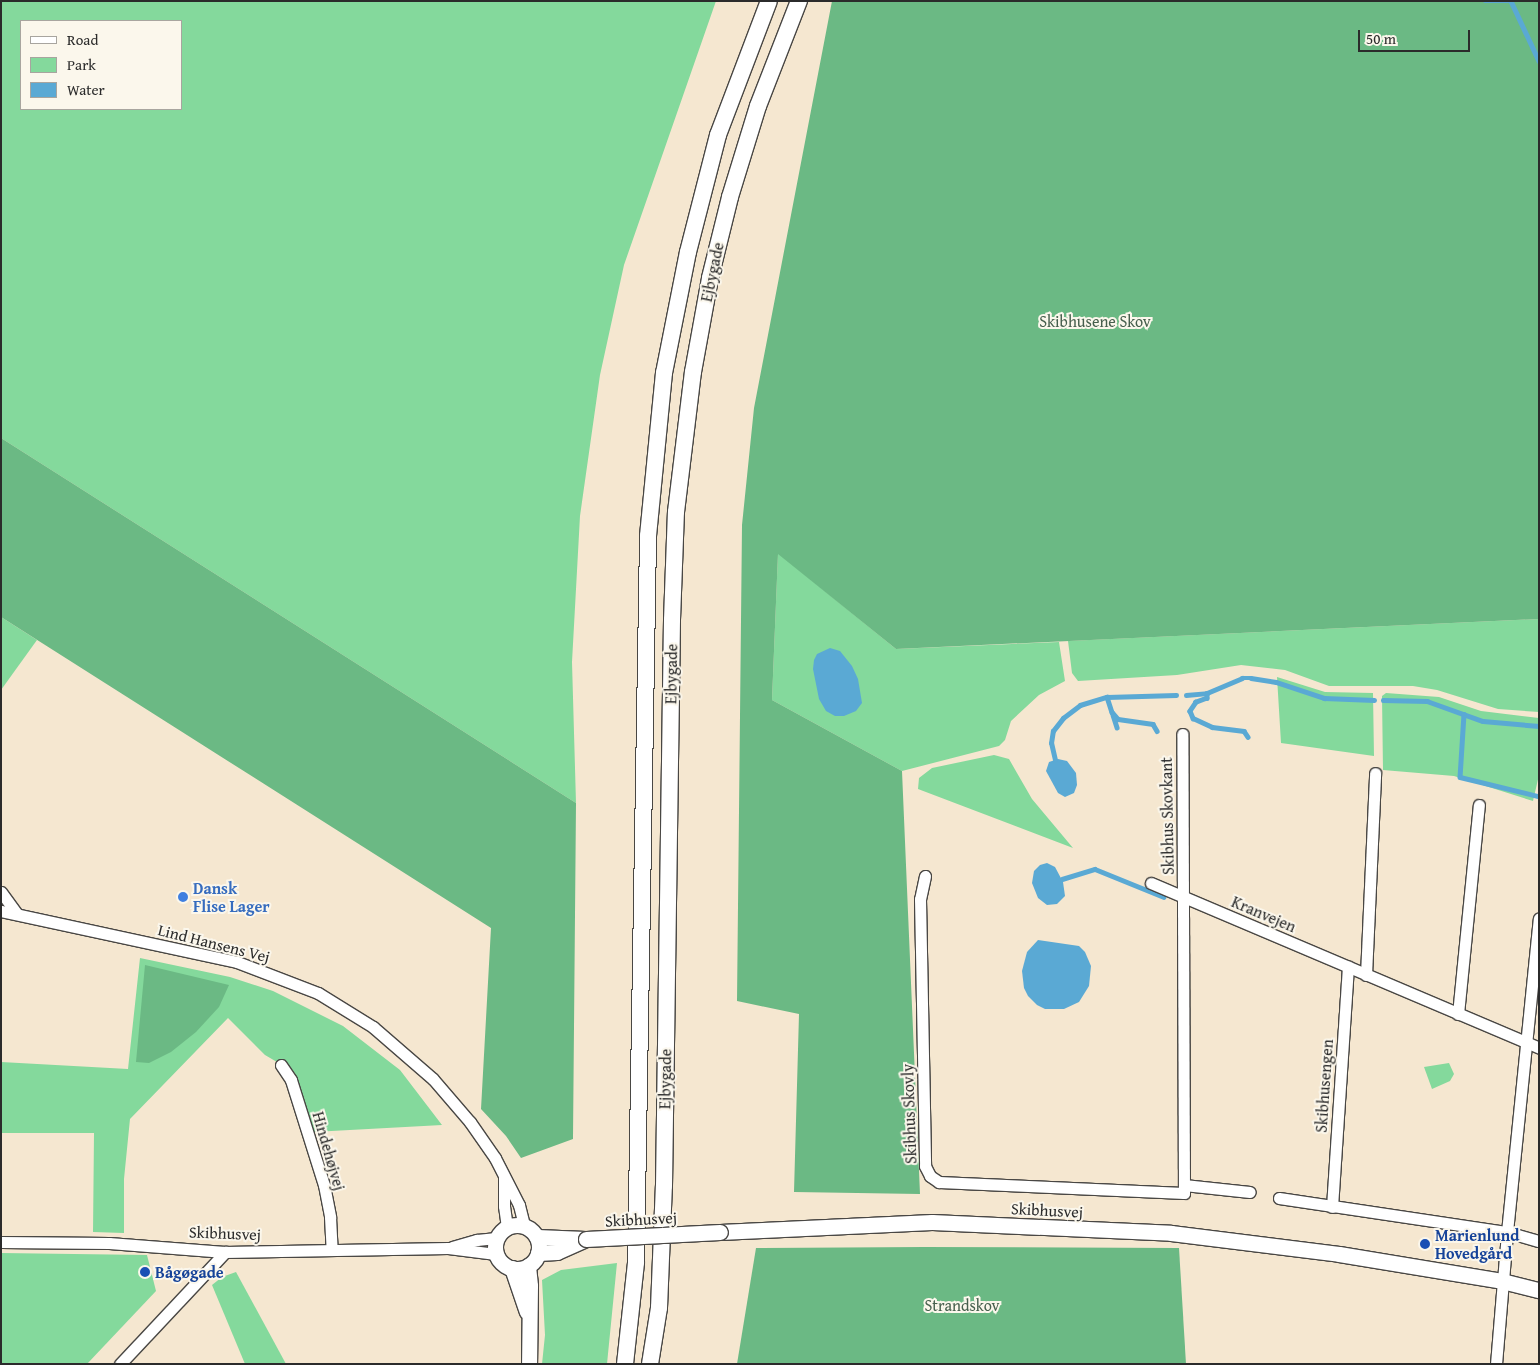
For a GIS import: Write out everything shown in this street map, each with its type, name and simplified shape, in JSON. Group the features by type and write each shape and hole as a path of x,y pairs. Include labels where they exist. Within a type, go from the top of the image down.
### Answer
{"main road":[{"name":"Ejbygade","path":"625,1364 636,1262 648,536 664,374 688,252 718,135 770,1"},
{"name":"Ejbygade","path":"650,1364 659,1308 664,1186 672,620 676,512 694,372 710,278 730,197 758,106 799,1"}],"street":[{"name":"Skibhus Skovkant","path":"1182,734 1184,898"},
{"path":"1366,975 1375,773"},
{"path":"1458,1014 1479,805"},
{"name":"Skibhus Skovly","path":"925,876 920,898 925,1166 930,1176 939,1182 1184,1193 1184,1186 1250,1192"},
{"name":"Kranvejen","path":"1151,883 1539,1048"},
{"path":"1,892 16,913"},
{"path":"1184,898 1184,1186"},
{"name":"Lind Hansens Vej","path":"1,911 237,962 318,993 373,1027 433,1079 470,1122 504,1175 519,1205 524,1226"},
{"path":"1496,1364 1502,1281 1539,919"},
{"name":"Skibhusengen","path":"1332,1207 1348,968"},
{"name":"Hindehøjvej","path":"280,1065 291,1080 324,1186 330,1217 332,1250"},
{"path":"504,1175 504,1206 507,1227 496,1246 499,1260 512,1268 528,1266"},
{"path":"1279,1198 1507,1232 1539,1240"},
{"name":"Skibhusvej","path":"537,1236 586,1239 932,1222 1171,1234 1339,1254 1502,1281 1539,1290"},
{"path":"507,1227 524,1226 537,1236 538,1253 528,1266 530,1286 528,1316 529,1364"},
{"name":"Skibhusvej","path":"538,1253 557,1252 586,1239"},
{"name":"Skibhusvej","path":"1,1242 109,1243 225,1252 448,1248 477,1240 496,1246"},
{"path":"120,1364 225,1252"},
{"path":"512,1268 528,1316"}],"green space":[{"path":"1,1 716,1 624,265 600,375 580,516 572,662 576,803 1,438"},
{"name":"Skibhusene Skov","path":"832,1 1539,1 1539,619 896,649 778,554 772,700 902,771 920,1194 794,1192 799,1014 737,1001 742,525 754,408"},
{"path":"1,438 576,803 573,1139 521,1158 506,1136 481,1109 491,928 1,617"},
{"path":"778,553 896,649 1059,642 1065,681 1039,695 1011,721 1005,740 999,746 902,771 772,700"},
{"path":"1,617 37,640 1,690"},
{"path":"1539,619 1539,712 1498,709 1437,690 1413,686 1329,686 1285,670 1241,665 1177,675 1078,681 1072,673 1068,641"},
{"path":"1277,677 1325,692 1373,693 1374,756 1281,743"},
{"path":"1386,693 1439,697 1481,711 1539,718 1539,775 1533,801 1454,776 1383,770 1382,696"},
{"path":"994,755 1009,759 1032,799 1073,848 918,789 919,778 932,768"},
{"path":"140,958 230,977 273,991 343,1026 400,1070 442,1125 313,1132 294,1072 265,1055 228,1018 130,1119 124,1179 124,1233 93,1232 94,1133 1,1133 1,1062 128,1069"},
{"path":"145,965 229,985 219,1007 196,1032 171,1052 149,1063 136,1062"},
{"path":"1449,1063 1454,1074 1450,1081 1432,1089 1424,1067"},
{"name":"Strandskov","path":"756,1248 1179,1248 1186,1364 737,1364"},
{"path":"1,1253 147,1255 156,1291 87,1364 1,1364"},
{"path":"617,1263 607,1364 542,1364 545,1335 542,1280 561,1270"},
{"path":"236,1272 286,1364 245,1364 212,1285 222,1277"}],"water":[{"path":"830,648 840,651 852,666 858,679 862,703 856,711 844,716 835,716 826,711 819,699 813,669 814,660 817,654"},
{"path":"1058,759 1067,761 1076,773 1077,785 1074,793 1065,797 1058,793 1046,771 1049,762"},
{"path":"1047,863 1055,867 1063,882 1065,896 1057,904 1047,905 1038,898 1032,883 1034,871 1040,865"},
{"path":"1038,940 1079,946 1085,952 1091,966 1089,986 1079,1002 1064,1009 1045,1009 1037,1005 1028,996 1024,988 1022,971 1027,952"}],"waterway":[{"path":"1485,1 1511,1 1539,61"},
{"path":"1186,695 1207,693 1242,678 1251,678 1276,682 1324,698 1374,700"},
{"path":"1207,693 1207,698 1196,702 1190,711 1193,718 1212,727 1244,731 1248,737"},
{"path":"1055,760 1051,743 1053,731 1063,718 1080,705 1107,697 1176,695"},
{"path":"1107,697 1112,712 1118,719 1153,724 1157,731"},
{"path":"1383,700 1427,701 1483,721 1539,726"},
{"path":"1464,714 1460,777 1538,796"},
{"path":"1113,715 1117,727"},
{"path":"1062,879 1095,869 1164,897"}],"place":[{"name":"Dansk Flise Lager","path":"183,897"},
{"name":"Marienlund Hovedgård","path":"1425,1244"},
{"name":"Bågøgade","path":"145,1272"}]}
